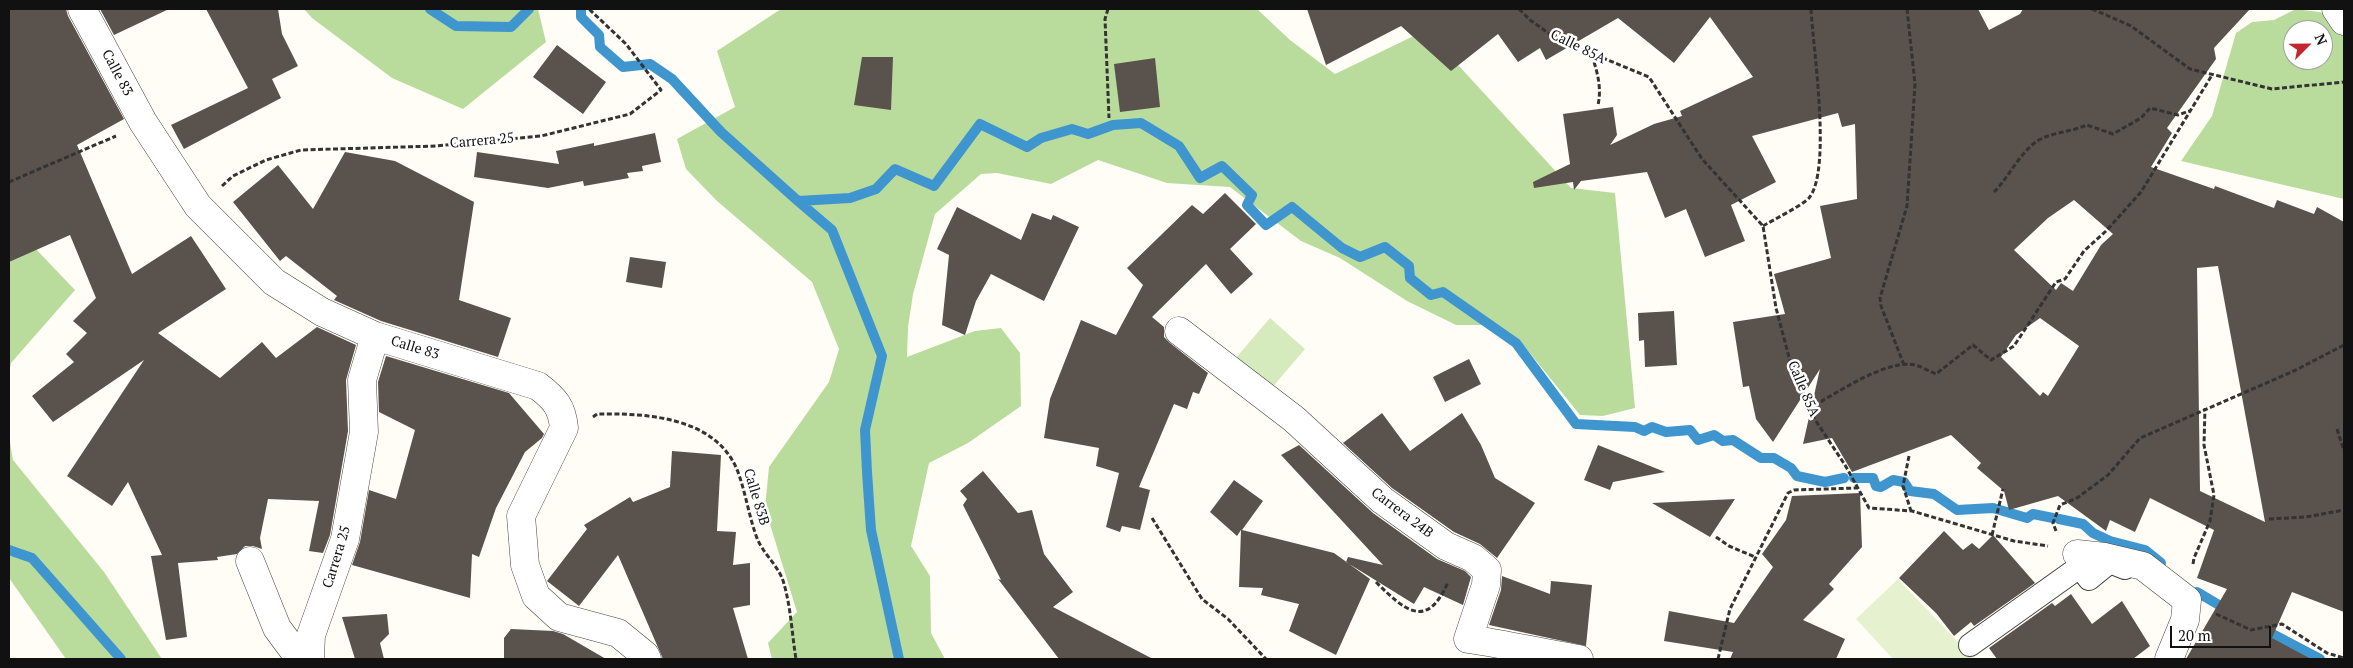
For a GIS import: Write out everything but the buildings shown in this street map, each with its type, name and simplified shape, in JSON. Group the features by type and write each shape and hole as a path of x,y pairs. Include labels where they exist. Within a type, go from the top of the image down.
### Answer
{"street":[{"name":"Calle 83","path":"82,9 143,122 198,206 274,282 322,312 375,336 538,386 551,396 563,412 564,428"},
{"path":"2336,9 2344,21"},
{"name":"Carrera 24B","path":"1179,331 1294,419 1382,500 1446,546 1473,558 1487,570 1486,586 1468,639 1510,645 1579,659"},
{"name":"Carrera 25","path":"310,659 311,635 345,539 364,432 362,380 375,336"},
{"path":"564,428 521,516 525,565 536,596 559,617 618,633 645,655 647,659"},
{"path":"2084,559 2089,579 2110,562 2142,574 2164,588 2176,605 2173,638 2159,659"},
{"path":"1970,646 2084,559 2143,566 2187,600 2185,620 2169,659"},
{"path":"250,561 277,628 300,659"}],"path":[{"name":"Carrera 25","path":"198,206 234,176 266,160 301,150 436,146 541,136 630,114 661,90 626,44 588,9"},
{"path":"1108,9 1105,19 1109,118"},
{"name":"Calle 85A","path":"1519,9 1530,20 1557,39 1592,55 1650,77 1702,159 1763,226 1776,308 1790,361 1808,409 1869,508 1912,511 1993,533 2014,541 2047,546 2084,559"},
{"path":"1763,226 1809,198 1820,172 1818,83 1811,9"},
{"path":"1904,365 1881,306 1880,298 1907,206 1915,84 1907,9"},
{"path":"2092,9 2131,26 2190,70 2272,89 2344,82"},
{"path":"1592,55 1601,93 1598,105"},
{"path":"1808,409 1862,378 1895,366 1914,364 1936,374 1973,345 1991,360 2014,346 2056,282 2065,279 2084,251 2106,231 2141,192 2212,75"},
{"path":"1994,192 2030,146 2059,132 2077,130 2087,125 2113,134 2141,118 2150,108 2178,115 2190,111"},
{"path":"9,182 128,131 143,122"},
{"path":"2084,559 2058,539 2053,523 2060,505 2077,498 2108,476 2140,438 2205,408 2296,370 2344,345"},
{"path":"2187,600 2194,558 2210,521 2214,495 2204,445 2205,408"},
{"name":"Calle 83B","path":"564,428 586,422 597,414 634,413 682,422 714,439 727,451 738,472 758,540 784,582 796,659"},
{"path":"2337,429 2344,451"},
{"path":"1908,456 1903,486 1912,511"},
{"path":"1718,659 1730,609 1788,493 1794,490 1858,488"},
{"path":"1993,533 2003,489"},
{"path":"2269,519 2306,517 2344,510"},
{"path":"1152,518 1202,599 1228,619 1266,659"},
{"path":"1716,536 1729,546 1755,558"},
{"path":"1376,582 1396,602 1418,612 1427,611 1434,606 1452,572 1473,558"},
{"path":"2250,630 2282,624 2327,653 2344,658"}],"green space":[{"path":"304,9 538,9 546,42 463,109 392,78 312,18"},
{"path":"781,9 1257,9 1290,40 1335,74 1426,30 1571,188 1615,193 1635,408 1603,416 1580,415 1525,347 1498,325 1456,325 1407,301 1340,258 1301,241 1230,187 1167,183 1098,160 1051,184 997,173 981,174 935,214 913,294 908,327 907,357 975,331 1001,328 1020,353 1021,406 968,443 929,463 911,546 930,576 931,633 945,659 772,659 768,643 797,612 765,508 769,467 829,382 839,349 812,282 717,201 686,169 677,139 735,107 717,51"},
{"path":"2296,9 2341,15 2344,18 2344,199 2181,161 2212,116 2236,33 2252,22 2274,20"},
{"path":"9,221 75,290 11,363 9,373"},
{"path":"1270,318 1305,349 1270,390 1235,359"},
{"path":"9,436 13,460 104,572 162,659 66,659 9,578"},
{"path":"1898,579 1974,659 1893,659 1856,619"}],"waterway":[{"path":"430,9 456,26 511,27 529,9"},
{"path":"581,9 581,17 599,35 600,47 623,67 650,64 672,79 721,132 798,201 850,198 876,189 895,169 934,186 980,124 1027,147 1041,138 1072,129 1088,134 1113,125 1141,123 1179,146 1200,178 1222,166 1252,195 1247,205 1266,225 1292,207 1342,248 1360,257 1385,247 1409,266 1410,278 1431,295 1443,292 1516,343 1576,424 1635,427 1644,431 1652,427 1666,432 1690,430 1698,440 1714,435 1723,441 1733,440 1761,458 1774,458 1791,468 1797,476 1825,482 1844,478"},
{"path":"798,201 832,230 882,356 865,430 867,472 871,530 899,659"},
{"path":"1854,478 1873,478 1876,486 1881,487 1893,480 1904,482 1910,491 1934,494 1957,510 1993,508 2027,518 2033,514 2053,518"},
{"path":"2059,519 2083,524 2093,533 2110,541 2145,550 2161,563"},
{"path":"9,550 32,558 121,659"},
{"path":"2197,592 2229,611"},
{"path":"2261,628 2320,659"}]}
